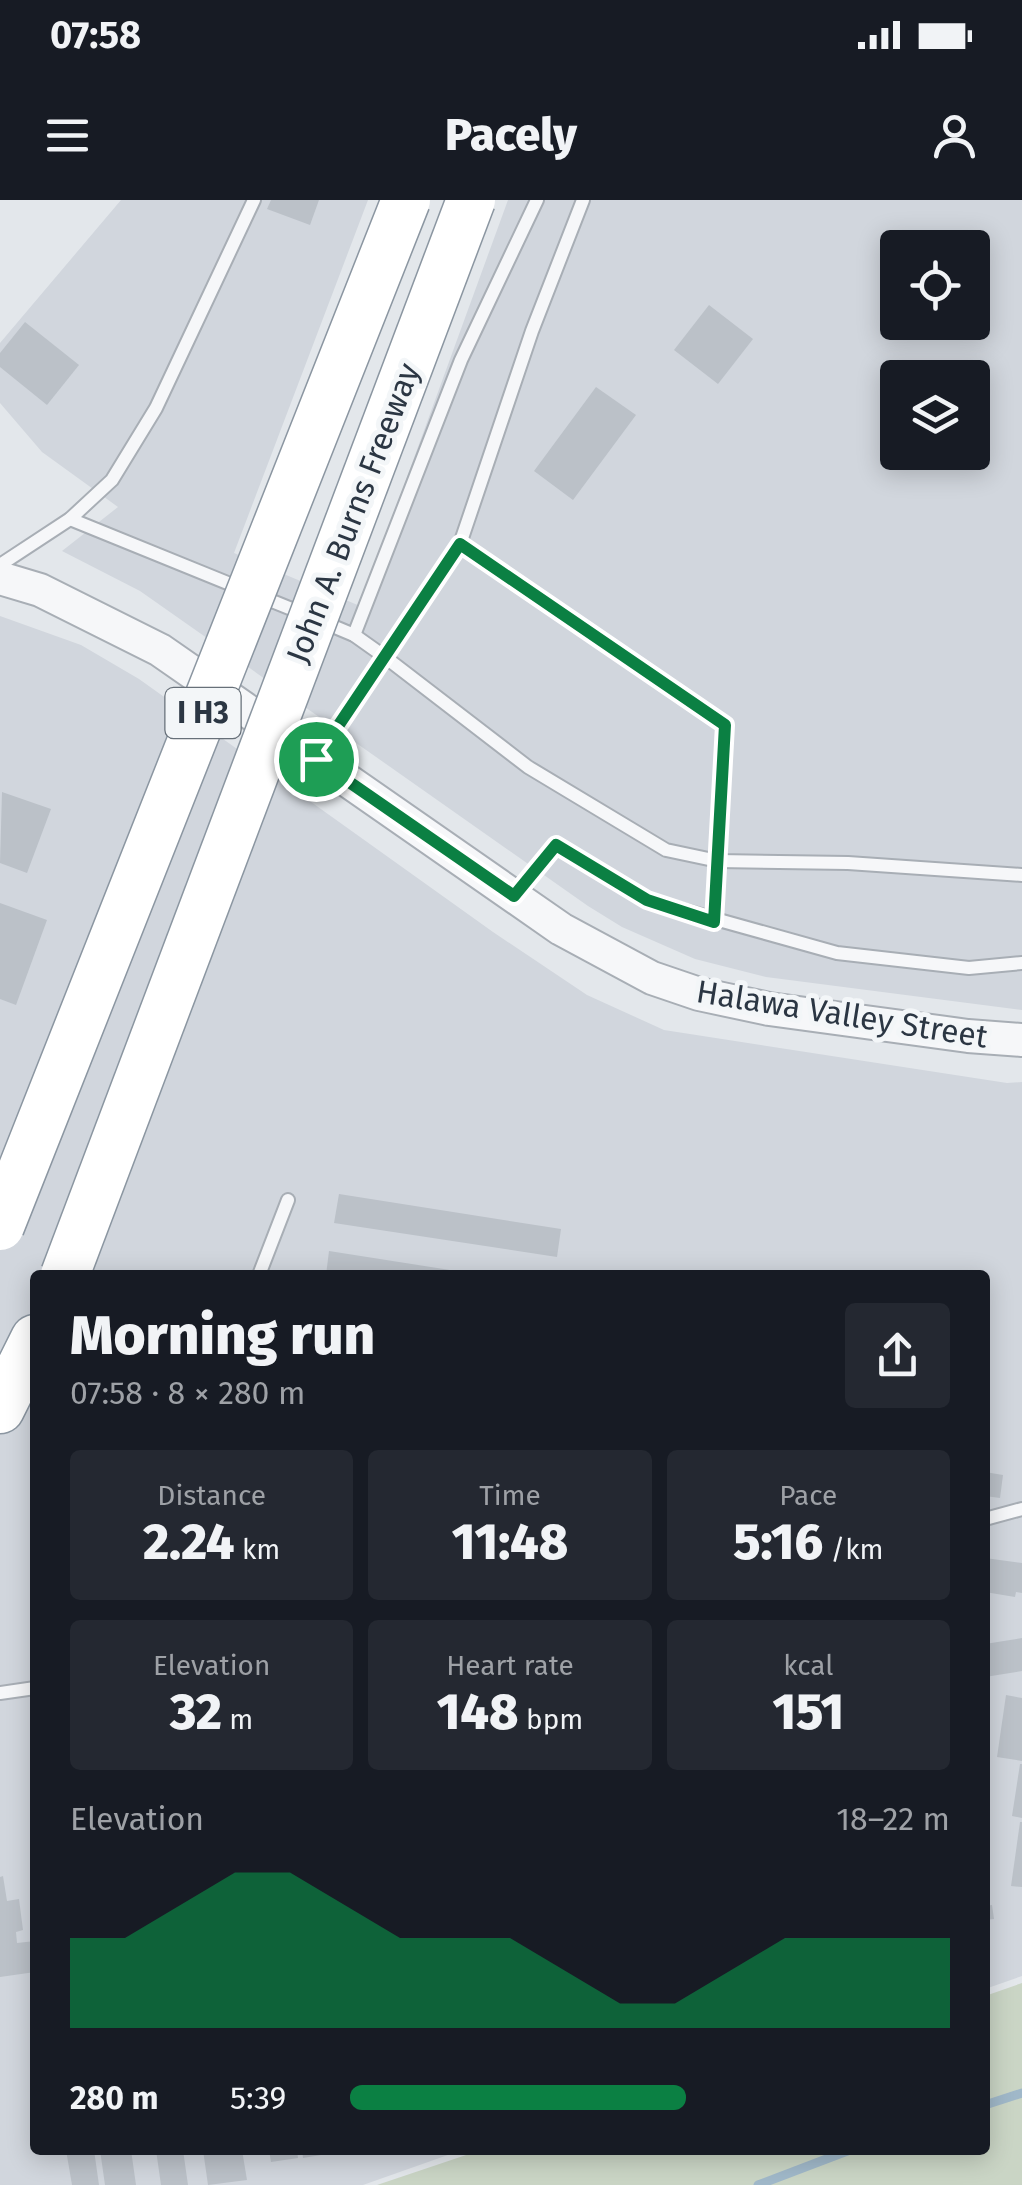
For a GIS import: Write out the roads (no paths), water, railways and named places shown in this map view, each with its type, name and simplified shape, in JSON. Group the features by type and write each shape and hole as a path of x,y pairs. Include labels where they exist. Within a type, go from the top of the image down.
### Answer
{"highway":[{"name":"John A. Burns Freeway","path":"0,1226 406,200"},
{"name":"John A. Burns Freeway","path":"67,1270 471,200"},
{"path":"0,1409 30,1349"}],"street":[{"name":"Halawa Valley Street","path":"0,578 40,590 160,650 514,896 608,957 652,978 699,994 770,1008 1022,1040"}],"lane":[{"path":"0,565 70,519 112,480 156,408 254,200"},
{"path":"354,635 460,360 537,200"},
{"path":"316,759 460,544 532,332 584,200"},
{"path":"70,519 354,635 528,766 666,850 718,861 848,863 1022,876"},
{"path":"460,544 725,725 714,922"},
{"path":"514,896 556,845 647,900 836,954 969,968 1022,963"},
{"path":"261,1270 288,1200"},
{"path":"990,1518 1022,1509"},
{"path":"0,1693 30,1689"}],"waterway":[{"path":"990,2103 1022,2093"},
{"path":"758,2185 837,2155"}]}
